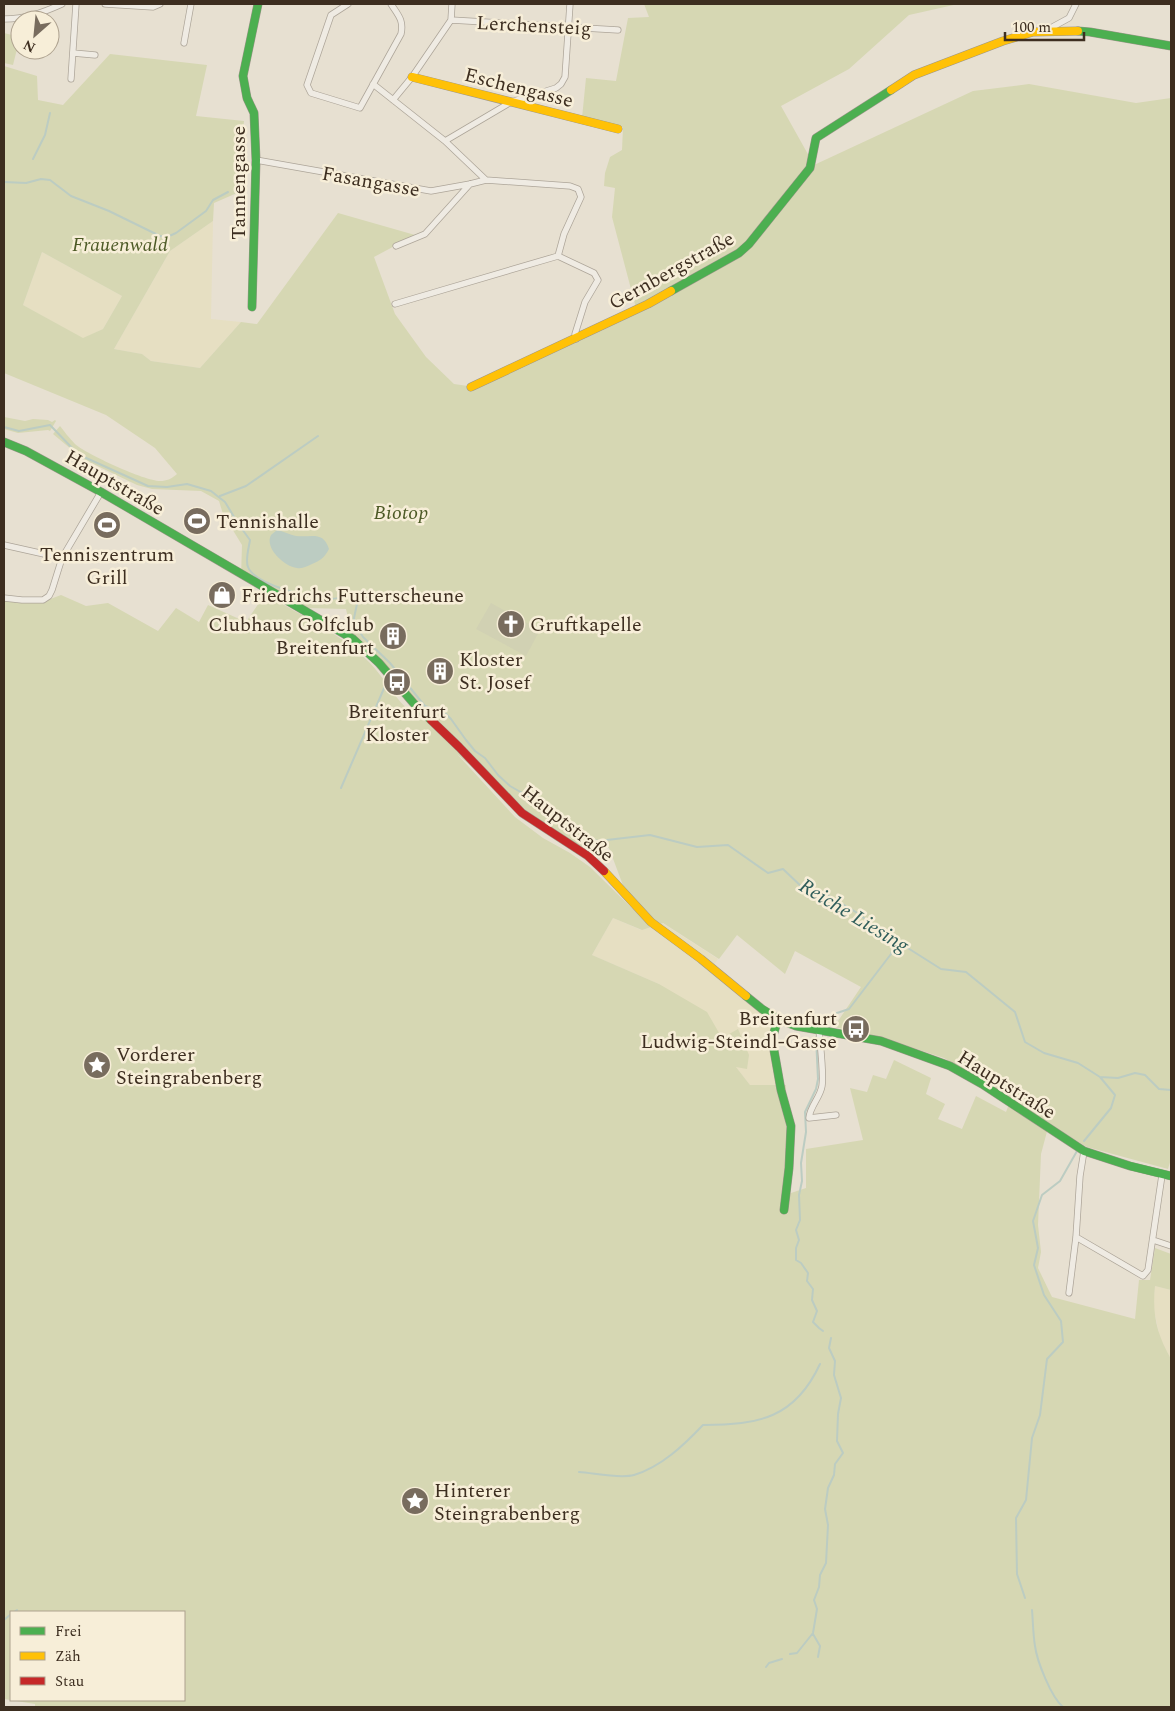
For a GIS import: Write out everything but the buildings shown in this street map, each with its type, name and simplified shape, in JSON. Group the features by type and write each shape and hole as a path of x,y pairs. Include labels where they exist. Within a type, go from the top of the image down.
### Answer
{"street":[{"path":"4,19 24,18 62,4"},
{"path":"71,79 76,4"},
{"path":"105,4 153,7 160,4"},
{"path":"184,43 192,4"},
{"name":"Tannengasse","path":"252,307 256,160 254,113 247,98 243,76 258,4"},
{"path":"348,4 331,16 307,86 311,93 360,108 401,34 403,26 400,17 390,4"},
{"path":"394,100 412,77 450,20 452,4"},
{"path":"445,141 511,102 556,88 561,84 565,77 570,4"},
{"path":"1067,31 1069,18 1076,4"},
{"path":"1045,31 1069,18"},
{"name":"Lerchensteig","path":"450,20 618,30"},
{"name":"Gernbergstraße","path":"471,387 648,304 745,249 812,165 814,156 813,144 817,137 914,75 1003,41 1033,32 1090,32 1171,46"},
{"path":"73,53 95,55"},
{"name":"Eschengasse","path":"412,77 618,129"},
{"path":"373,84 445,141 486,180"},
{"name":"Fasangasse","path":"256,160 431,191 486,180 570,186 578,189 581,197 564,234 558,256"},
{"path":"396,246 425,234 470,184"},
{"path":"395,304 558,256 594,273 598,277 596,285 582,307 574,334 576,339"},
{"name":"Hauptstraße","path":"4,442 26,451 101,492 325,622 362,647 379,663 416,706 459,747 522,813 542,828 588,856 651,922 762,1008 796,1026 881,1041 950,1066 982,1084 1084,1151 1162,1175 1171,1176"},
{"path":"4,598 43,600 48,596 52,590 62,558 101,492"},
{"path":"4,545 62,558"},
{"path":"778,1018 772,1039 781,1090 791,1126 784,1210"},
{"path":"819,1030 822,1085 816,1101 810,1110 809,1118 836,1115"},
{"path":"1069,1293 1084,1151"},
{"path":"1076,1237 1143,1276 1148,1270 1162,1175"},
{"path":"1153,1240 1171,1246"}],"shaded area":[{"path":"213,221 211,319 241,322 200,368 151,361 142,354 114,349 170,251"},
{"path":"42,252 122,296 103,329 83,339 23,305"},
{"path":"277,530 296,536 320,537 329,549 315,563 301,568 292,567 282,561 270,546 271,535"},
{"path":"613,918 641,930 662,923 718,959 713,966 772,1023 770,1036 778,1085 750,1085 735,1066 659,984 592,955"},
{"path":"1155,1286 1171,1290 1171,1359 1161,1342 1153,1306"}],"green space":[{"path":"644,4 958,4 909,15 849,69 781,106 814,165 973,91 1029,84 1136,103 1171,98 1171,1159 1168,1169 1087,1147 1049,1124 1041,1154 1038,1225 1041,1252 1038,1268 1052,1297 1135,1319 1139,1280 1150,1280 1155,1248 1171,1254 1171,1290 1155,1286 1154,1306 1159,1333 1171,1359 1171,1707 35,1707 35,1704 16,1701 185,1701 185,1611 10,1611 10,1700 4,1699 4,599 40,603 61,595 86,606 108,603 158,631 176,608 199,622 208,605 246,622 265,594 333,633 358,652 375,668 401,703 414,714 404,690 352,636 346,609 306,608 241,577 242,545 223,514 219,501 201,491 152,489 137,485 83,459 53,434 60,426 73,442 81,448 129,472 160,481 165,481 177,474 155,448 106,415 4,373 4,66 37,76 38,100 63,105 110,54 207,65 196,116 244,121 237,193 214,203 213,221 170,251 114,349 142,354 151,361 200,368 241,322 257,324 338,213 415,235 374,257 395,314 426,357 454,384 475,387 636,308 612,217 615,188 604,186 605,173 610,157 622,150 623,127 610,126 582,118 586,78 616,81 628,18 649,17","holes":["42,252 122,296 103,329 83,338 23,305","457,754 517,805 575,846 609,848 627,896 656,925 663,923 719,959 737,935 785,974 795,951 861,987 834,1027 876,1036 944,1058 1011,1099 1006,1112 976,1096 962,1129 938,1119 945,1104 926,1094 931,1078 894,1060 886,1079 873,1075 867,1092 850,1088 863,1140 806,1149 806,1188 788,1194 786,1085 750,1085 736,1067 747,1069 749,1055 738,1029 722,1038 707,1012 659,984 592,955 613,918 642,930 651,927 590,867 543,838 515,817"]},
{"path":"4,33 10,34 10,60 14,60 13,65 4,63"},
{"path":"4,417 25,421 33,419 56,421 50,431 18,433 4,429"},
{"path":"491,603 540,630 526,656 476,629"}],"waterway":[{"path":"33,159 45,135 50,113"},
{"path":"4,182 26,183 41,179 50,180 71,196 109,211 160,236 167,237 176,233 206,211 213,200 228,192"},
{"name":"Reiche Liesing","path":"4,427 19,431 50,425 76,452 84,457 148,486 167,487 187,484 211,491 225,502 250,540 247,564 253,574 261,580 285,590 311,597 330,599 353,597 357,604 354,618 355,624 363,637 390,663 425,706 446,714 475,751 485,758 498,775 510,786 540,803 572,835 598,841 650,835 697,847 728,845 768,873 783,869 804,889 826,894 941,969 966,972 1015,1012 1025,1042 1044,1053 1078,1063 1100,1077 1118,1078 1135,1073 1145,1075 1159,1089 1171,1090"},
{"path":"220,496 246,486 318,436"},
{"path":"341,788 385,686"},
{"path":"817,1023 825,1017 849,1009 891,954 895,941"},
{"path":"816,1037 818,1079 816,1089 805,1112 806,1132 801,1163 800,1220 796,1230 799,1240 796,1248 796,1260 801,1263 808,1273 807,1281 813,1289 812,1300 817,1311 813,1322 823,1331"},
{"path":"1084,1141 1111,1108 1115,1095 1100,1077"},
{"path":"1025,1598 1017,1574 1016,1518 1026,1500 1032,1438 1040,1415 1047,1359 1063,1342 1061,1321 1044,1295 1034,1265 1038,1248 1033,1221 1042,1195 1060,1181 1077,1151"},
{"path":"790,1654 797,1653 813,1633 817,1609 814,1600 819,1587 820,1575 826,1563 828,1525 825,1509 828,1488 834,1475 835,1464 843,1453 837,1441 838,1414 841,1398 834,1375 835,1361 829,1348 831,1338"},
{"path":"579,1472 614,1476 634,1475 663,1461 680,1448 703,1425 741,1423 773,1415 787,1407 799,1396 810,1382 820,1364"},
{"path":"1032,1610 1036,1653 1049,1687 1063,1707"},
{"path":"4,1620 10,1615"},
{"path":"813,1634 820,1646 818,1657"},
{"path":"766,1667 769,1663 782,1659"}],"traffic: fast":[{"path":"252,307 256,160 254,113 247,98 243,76 258,4"},
{"path":"1078,31 1171,46"},
{"path":"671,291 739,253 749,244 810,168 816,138 891,90"},
{"path":"4,442 26,451 101,492 353,639 379,663 416,706 431,720"},
{"path":"746,996 778,1019 796,1026 881,1041 950,1066 982,1084 1084,1151 1130,1166 1171,1176"},
{"path":"778,1019 772,1039 781,1090 791,1126 784,1210"}],"traffic: slow":[{"path":"891,90 914,75 1003,41 1033,32 1078,31"},
{"path":"412,77 618,129"},
{"path":"471,387 648,304 671,291"},
{"path":"604,871 651,922 701,959 746,996"}],"traffic: jam":[{"path":"431,720 522,813 588,856 604,871"}],"place":[{"name":"Tennishalle","path":"197,521"},
{"name":"Tenniszentrum Grill","path":"107,525"},
{"name":"Friedrichs Futterscheune","path":"222,595"},
{"name":"Gruftkapelle","path":"511,624"},
{"name":"Clubhaus Golfclub Breitenfurt","path":"393,636"},
{"name":"Kloster St. Josef","path":"440,671"},
{"name":"Breitenfurt Kloster","path":"397,682"},
{"name":"Breitenfurt Ludwig-Steindl-Gasse","path":"856,1029"},
{"name":"Vorderer Steingrabenberg","path":"97,1065"},
{"name":"Hinterer Steingrabenberg","path":"415,1501"}],"park label":[{"name":"Frauenwald","path":"120,244"},
{"name":"Biotop","path":"401,512"}]}
